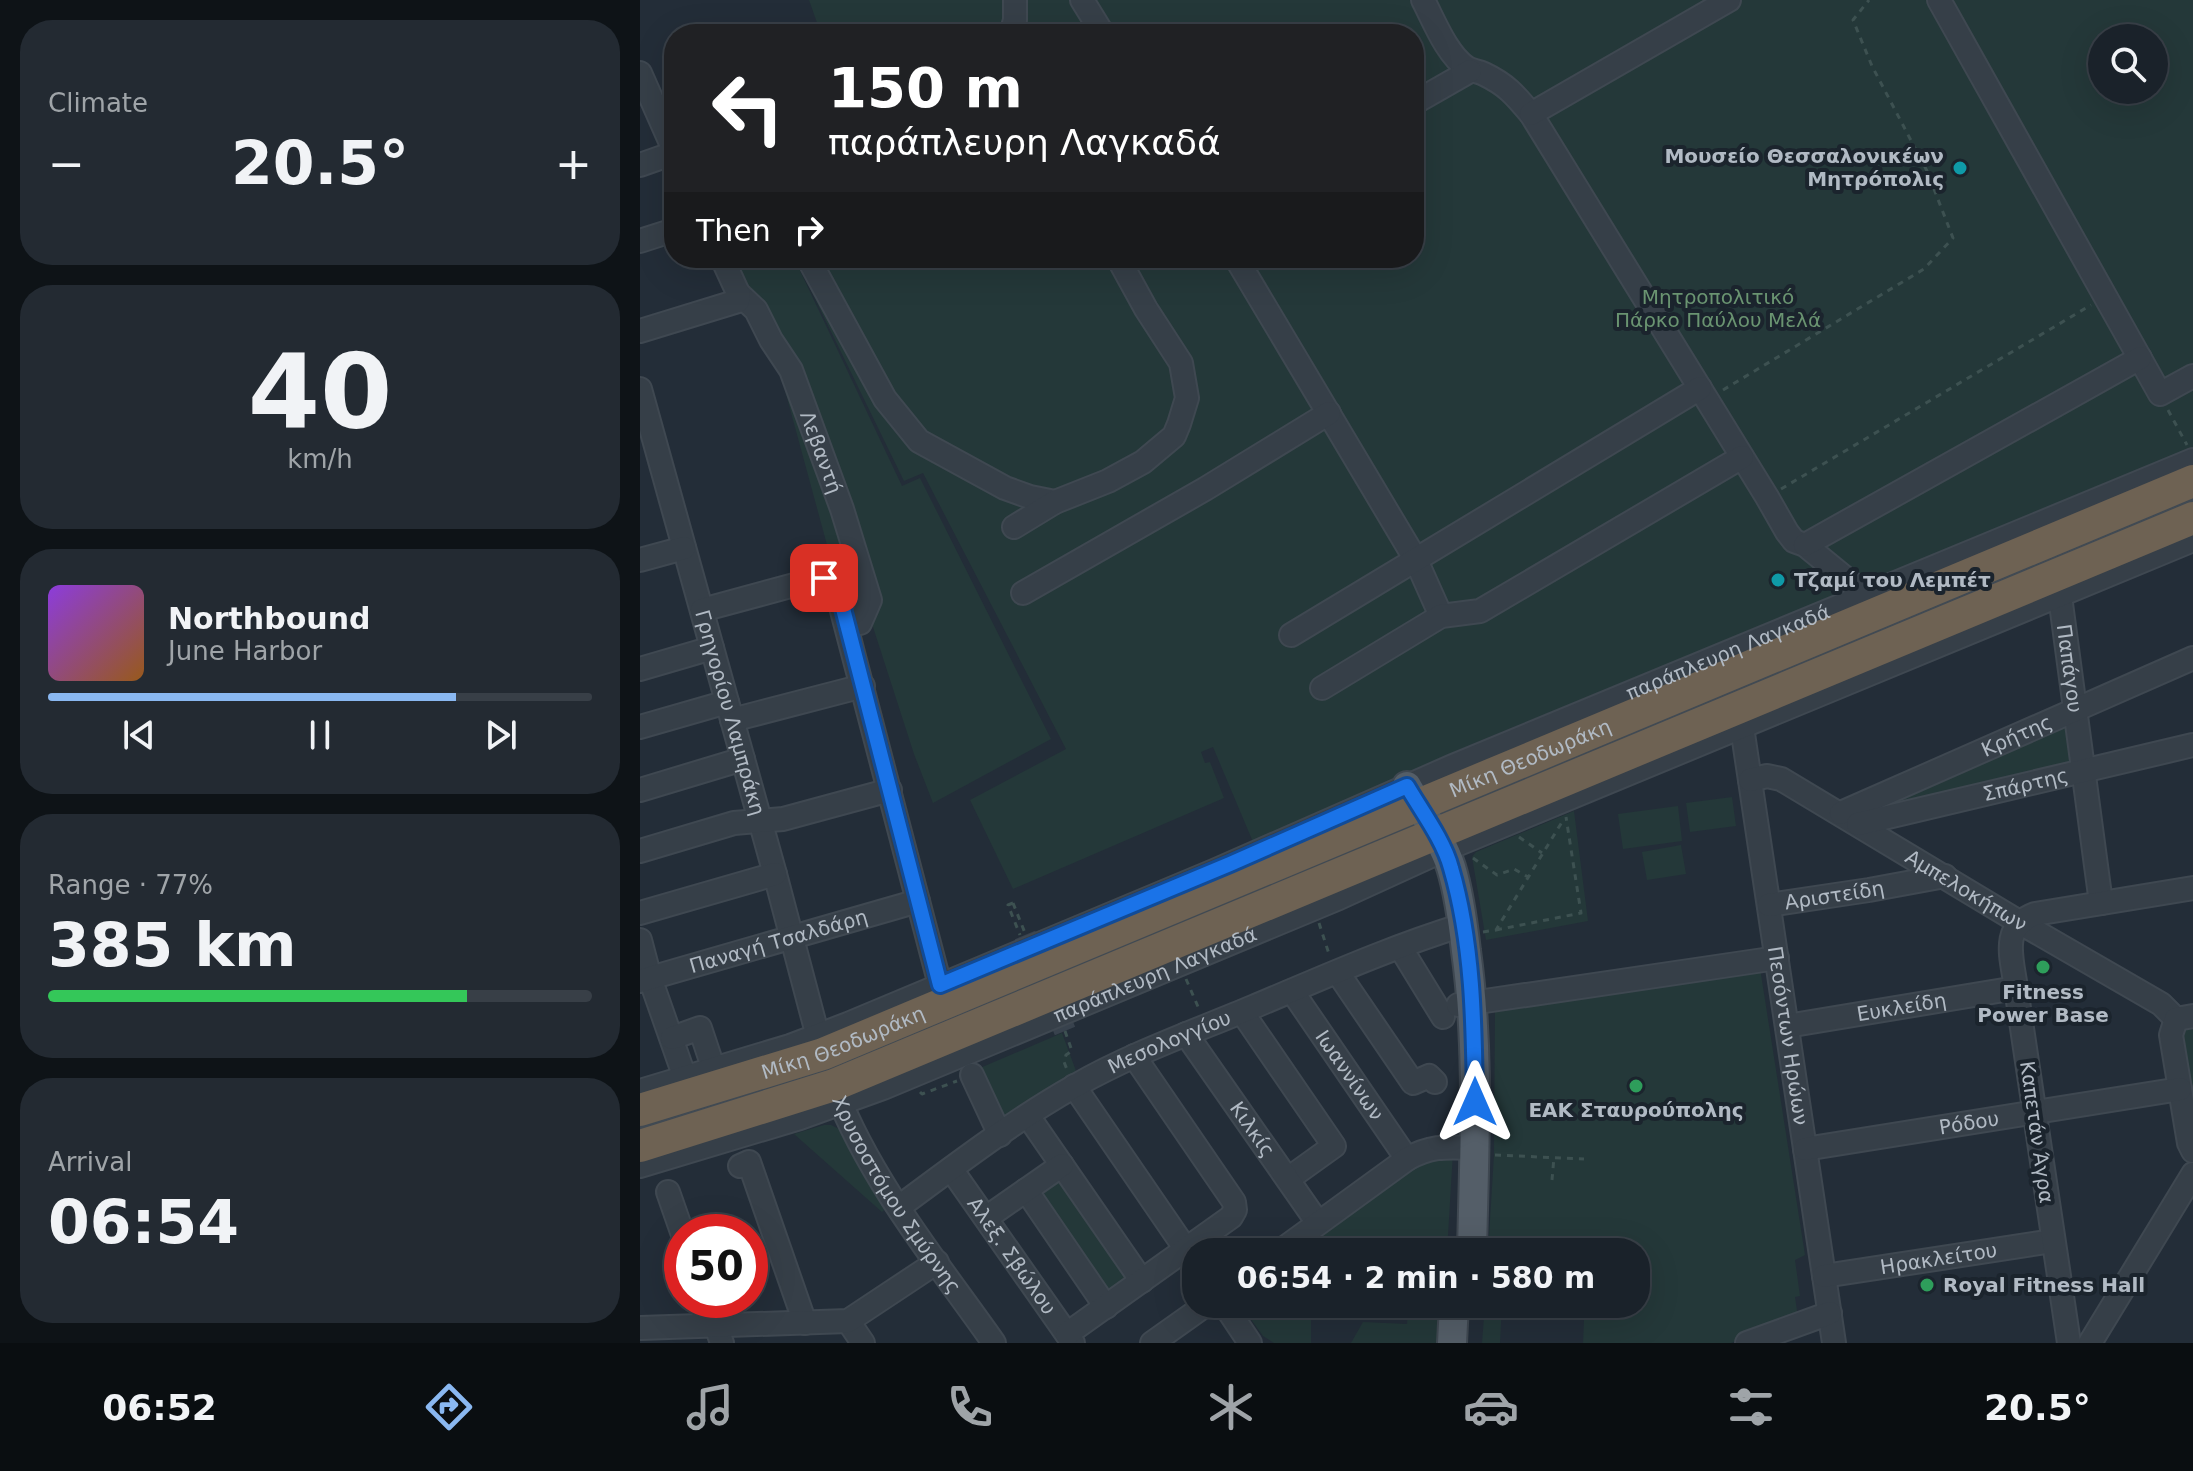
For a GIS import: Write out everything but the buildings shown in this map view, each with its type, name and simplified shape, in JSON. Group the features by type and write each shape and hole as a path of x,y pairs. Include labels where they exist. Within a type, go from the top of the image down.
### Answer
{"highway":[{"name":"Μίκη Θεοδωράκη","path":"640,1110 820,1045 1866,606 2192,464"},
{"name":"Μίκη Θεοδωράκη","path":"640,1146 838,1095 1439,847 2056,586 2193,518"}],"main road":[{"path":"1405,799 1451,867 1461,929 1458,1008 1476,1150 1473,1238"},
{"path":"1458,1238 1476,1150"},
{"path":"1452,1343 1453,1318"},
{"path":"1469,1343 1470,1318"}],"street":[{"path":"1014,24 1015,0"},
{"path":"1082,0 1097,24"},
{"path":"1423,0 1453,54 1470,71 1483,73 1510,89 1531,114 1787,532 1794,541 1805,545 1855,586 1866,606"},
{"path":"1531,114 1729,0"},
{"path":"1939,0 2160,394 2193,376"},
{"path":"1424,97 1470,71"},
{"path":"640,73 664,128"},
{"path":"640,165 664,155"},
{"path":"640,241 664,233"},
{"name":"Λεβαντή","path":"726,268 738,297 756,310 791,370 842,509 870,600 860,623"},
{"path":"813,268 885,399 919,441 1005,488 1055,502"},
{"path":"1014,527 1055,502 1108,481 1143,462 1174,436 1187,398 1181,363 1123,268"},
{"path":"1242,268 1416,560 1441,616"},
{"path":"640,331 738,297"},
{"path":"1805,545 2140,358"},
{"name":"Γρηγορίου Λαμπράκη","path":"640,389 649,456 684,548 820,1045"},
{"path":"1291,635 1703,394"},
{"path":"1023,593 1205,489 1329,413"},
{"path":"1322,688 1441,616 1480,611 1742,457"},
{"path":"1439,847 1742,727 2056,586 2193,540"},
{"path":"640,560 684,548"},
{"path":"702,610 817,578 831,581 840,597 940,985"},
{"name":"Παπάγου","path":"2056,586 2101,903"},
{"path":"640,669 712,648"},
{"name":"Κρήτης","path":"1849,819 2074,710 2193,658"},
{"path":"640,727 863,686"},
{"name":"Πεσόντων Ηρώων","path":"1742,727 1834,1343"},
{"name":"Σπάρτης","path":"1849,819 2193,745"},
{"path":"640,790 743,759"},
{"name":"Αμπελοκήπων","path":"1750,780 1767,776 1781,779 2184,1018"},
{"path":"640,851 734,823 783,819 890,790"},
{"path":"640,1091 820,1045 1026,942 1405,799"},
{"path":"640,913 775,874"},
{"name":"Αριστείδη","path":"1769,905 1945,876"},
{"path":"2019,922 2035,914 2193,888"},
{"name":"Παναγή Τσαλδάρη","path":"645,979 918,901"},
{"name":"Καπετάν Άγρα","path":"2019,922 2010,945 2069,1343"},
{"name":"Μεσολογγίου","path":"899,1207 1074,1086 1134,1056 1292,991 1334,964 1461,929"},
{"path":"640,940 645,979 672,1038 685,1078"},
{"path":"1400,947 1458,1008 1777,958"},
{"path":"1334,964 1413,1083 1429,1076 1435,1082"},
{"name":"Ευκλείδη","path":"1787,1026 2016,988"},
{"name":"Ιωαννίνων","path":"1292,991 1407,1159"},
{"path":"1242,1012 1334,1146 1288,1179"},
{"path":"2184,1018 2171,1035 2189,1143 2193,1151"},
{"path":"672,1038 700,1028 714,1070"},
{"name":"Κιλκίς","path":"1196,1030 1318,1223"},
{"name":"Χρυσοστόμου Σμύρνης","path":"820,1045 838,1095 865,1154 994,1343"},
{"path":"1134,1056 1234,1202 1235,1210 1231,1217 1210,1238"},
{"path":"972,1075 1000,1135"},
{"path":"1074,1086 1182,1244"},
{"name":"Ρόδου","path":"1805,1149 2180,1089"},
{"path":"640,1166 757,1132 838,1095"},
{"path":"1028,1116 1142,1281"},
{"path":"1298,1238 1407,1159 1430,1148 1476,1150"},
{"path":"744,1164 794,1330"},
{"path":"986,1218 1062,1165"},
{"name":"Αλεξ. Σβώλου","path":"951,1169 1070,1339"},
{"path":"2090,1343 2193,1174"},
{"path":"1026,1190 1106,1307"},
{"path":"668,1192 676,1214"},
{"name":"Ηρακλείτου","path":"1824,1276 2053,1241"},
{"path":"1070,1339 1142,1281 1182,1261"},
{"path":"640,1328 719,1334 794,1330 848,1321 937,1262"},
{"path":"1747,1343 1830,1313"},
{"path":"1152,1343 1187,1318"},
{"path":"1233,1318 1250,1343"},
{"path":"848,1321 863,1343"}],"path":[{"path":"1703,394 1924,269 1953,238 1927,171 1872,66 1853,20 1869,0"},
{"path":"1767,497 2105,297"},
{"path":"2160,394 2192,464"},
{"path":"1496,930 1570,809"},
{"path":"1461,929 1496,930 1581,913 1565,816"},
{"path":"1512,832 1542,853"},
{"path":"1439,847 1497,875 1514,869 1528,877"},
{"path":"1013,903 1026,942 1008,905 1013,903"},
{"path":"1320,927 1334,964"},
{"path":"1187,979 1196,1030"},
{"path":"1065,1031 1072,1051 1066,1055 1064,1062 1074,1086"},
{"path":"1476,1150 1584,1159"},
{"path":"1552,1180 1554,1157"}],"green space":[{"name":"Μητροπολιτικό Πάρκο Παύλου Μελά","path":"809,0 2193,0 2193,448 1463,748 1253,842 1213,747 1201,752 1205,763 1210,762 1224,798 1013,889 970,800 1066,749 923,473 904,481 800,268 1424,268 1424,24 817,24"},
{"path":"736,268 799,268 902,486 920,478 1051,739 933,803 853,565 833,567 777,361"},
{"path":"2074,710 2082,770 1858,824 1841,813"},
{"path":"1732,797 1736,826 1690,832 1686,803"},
{"path":"1678,806 1682,841 1623,849 1618,814"},
{"path":"1574,811 1588,921 1486,940 1472,857 1476,852"},
{"path":"1681,845 1686,874 1647,880 1642,852"},
{"name":"EAK Σταυρούπολης","path":"1760,968 1805,1255 1795,1260 1800,1296 1795,1297 1798,1318 1731,1343 1583,1343 1584,1320 1650,1318 1650,1238 1489,1238 1494,1155 1495,1008"},
{"path":"2193,1016 2193,1151 2172,1026"},
{"path":"1062,1033 1079,1079 1000,1131 973,1071"},
{"path":"824,1125 839,1129 886,1208 882,1212 794,1134"},
{"path":"1453,1152 1448,1238 1308,1238 1412,1163"},
{"path":"1061,1169 1137,1280 1107,1301 1031,1190"},
{"path":"1250,1318 1311,1318 1311,1343 1274,1343 1263,1336"},
{"path":"1407,1318 1443,1318 1442,1343 1351,1343 1363,1322 1407,1324"},
{"path":"1484,1318 1501,1318 1500,1343 1482,1343"}],"tunnel":[{"path":"1025,935 1065,1031"}],"place":[{"name":"Μουσείο Θεσσαλονικέων Μητρόπολις","path":"1960,168"},
{"name":"Τζαμί του Λεμπέτ","path":"1778,580"},
{"name":"Fitness Power Base","path":"2043,967"},
{"name":"EAK Σταυρούπολης","path":"1636,1086"},
{"name":"Royal Fitness Hall","path":"1927,1285"}],"route":[{"path":"824,578 831,581 840,597 940,985 1407,786 1451,867 1463,925 1473,1003 1475,1102"}]}
